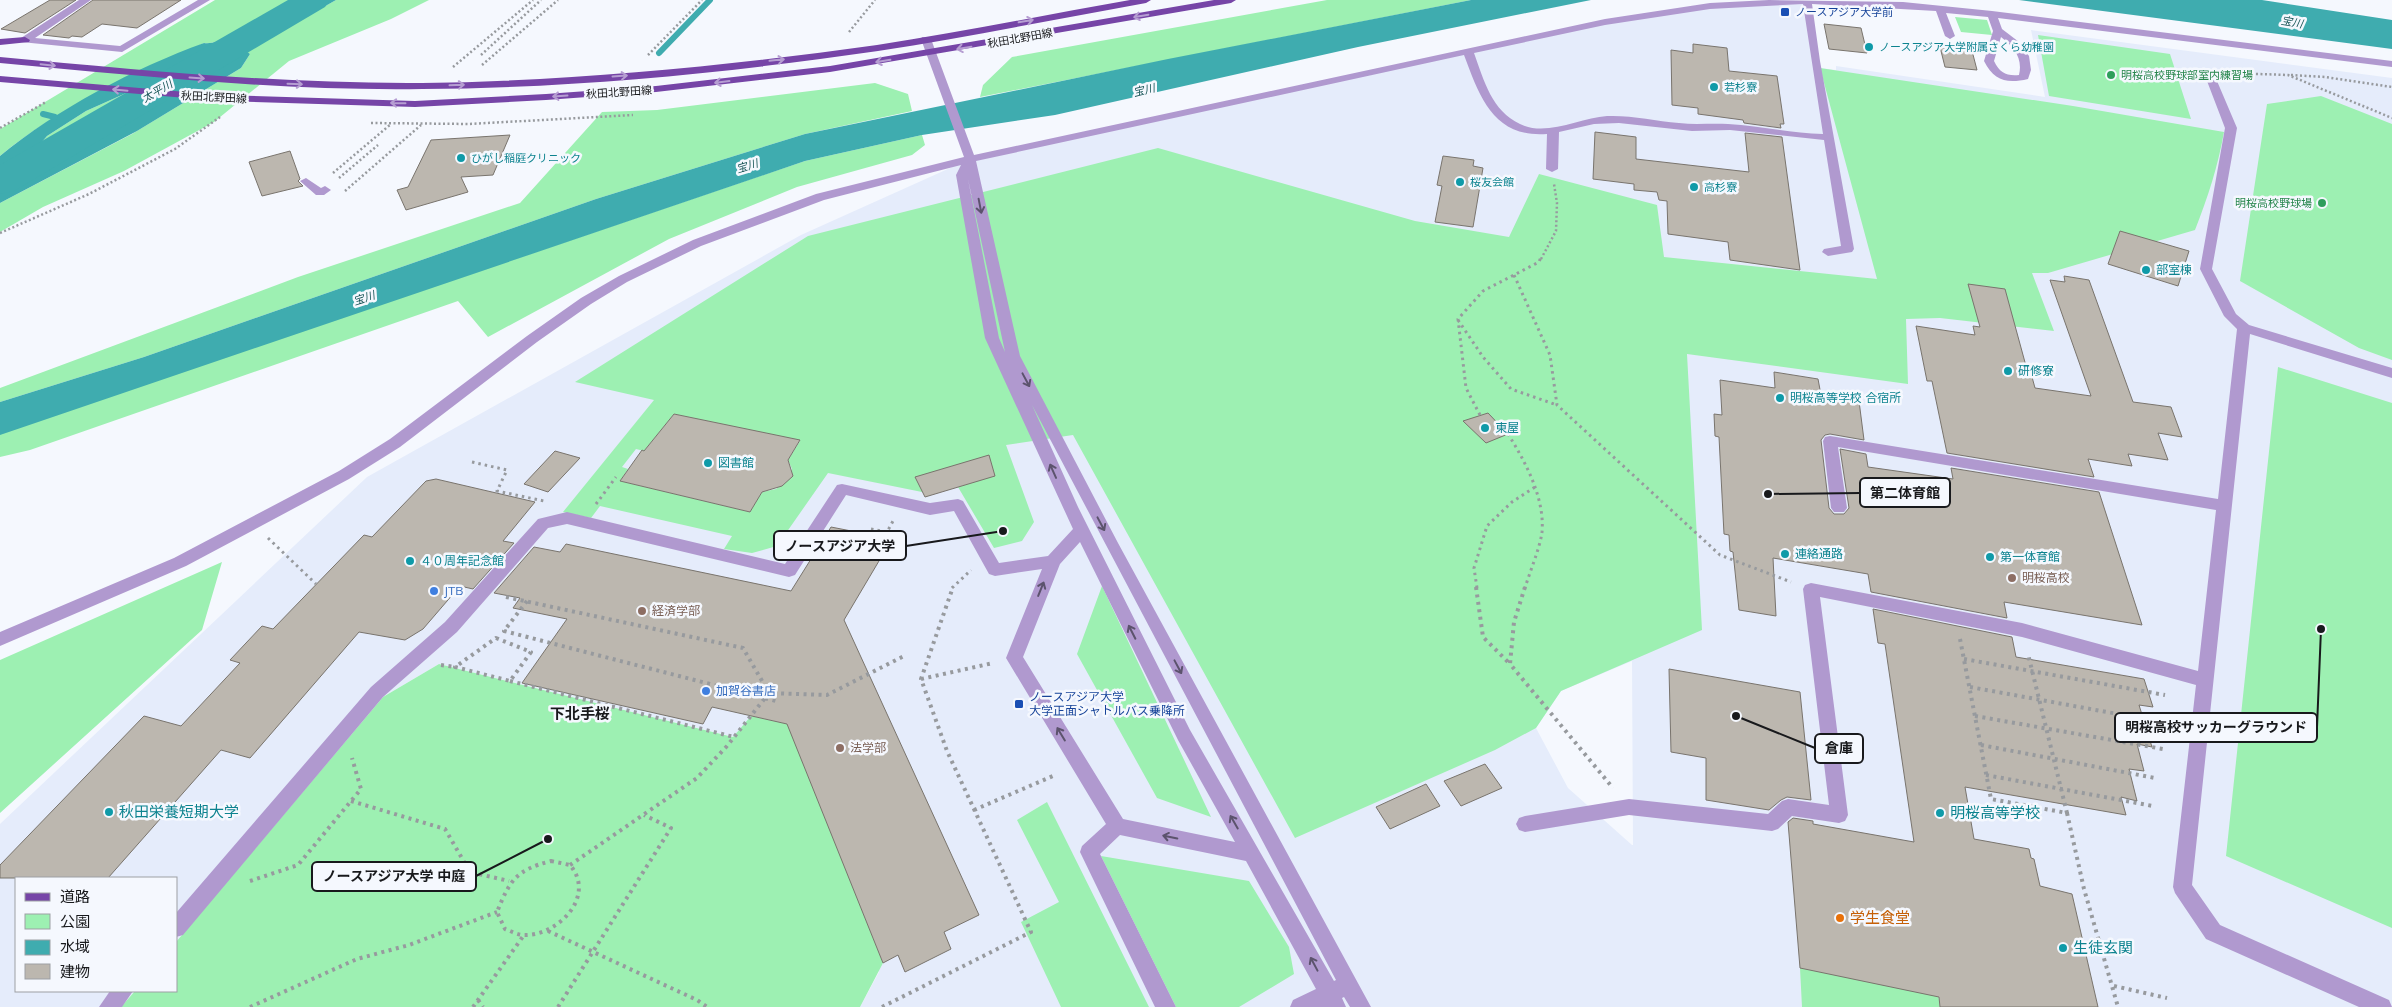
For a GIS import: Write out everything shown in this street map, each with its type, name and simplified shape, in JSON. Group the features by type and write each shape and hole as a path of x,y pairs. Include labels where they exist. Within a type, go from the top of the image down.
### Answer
{"main road":[{"name":"秋田北野田線","path":"0,60 113,72 246,82 430,86 550,81 676,71 839,53 1146,0"},
{"name":"秋田北野田線","path":"0,79 245,99 415,104 546,97 675,87 830,69 931,54 1231,0"},
{"path":"0,42 26,40"}],"street":[{"path":"26,40 86,0"},
{"path":"26,40 122,49 205,0"},
{"path":"1808,1 1815,61 1848,249 1828,252"},
{"path":"0,640 180,562 344,475 395,443 532,339 623,279 697,243 820,197 970,159 1605,22 1700,7 1808,1 1940,9 2392,64"},
{"path":"1940,9 1950,36"},
{"path":"1992,14 1998,31 1989,61 1994,72 2003,78 2024,77 2026,63 2024,54 2006,35 1998,31"},
{"path":"926,39 958,131 970,159 1013,356 1111,544 1361,1007"},
{"path":"1468,51 1482,90 1499,117 1520,128 1553,131 1592,121 1618,118 1692,128 1728,127 1802,137 1829,137"},
{"path":"2212,81 2231,128 2206,269 2231,316 2244,328 2392,373"},
{"path":"1552,169 1553,131"},
{"path":"970,159 962,175 992,338 1081,530 1184,735 1332,1000"},
{"path":"306,181 320,193 325,190"},
{"path":"2244,328 2182,887 2213,932 2382,1007"},
{"path":"1839,508 1830,441 2224,506"},
{"path":"178,926 378,692 451,627 543,522 567,518 789,571 842,489 930,509 958,505 995,570 1053,561"},
{"path":"1081,530 1053,561 1014,658 1117,826 1252,854"},
{"path":"1525,824 1629,807 1772,823 1788,807 1839,815 1811,589 2022,630 2204,680"},
{"path":"1117,826 1089,852 1166,1007"},
{"path":"1300,1007 1332,1000 1349,984"},
{"path":"109,1007 122,992"}],"path":[{"path":"430,86 533,0"},
{"path":"480,54 541,0"},
{"path":"492,64 482,65 558,0"},
{"path":"656,56 646,58 702,0"},
{"path":"857,33 847,35 875,0"},
{"path":"444,66 463,66"},
{"path":"2212,81 2232,72 2325,77 2392,87"},
{"path":"2288,75 2392,118"},
{"path":"0,128 72,86"},
{"path":"0,233 89,194 175,149 245,99"},
{"path":"392,124 318,186 325,190 342,194 421,125"},
{"path":"325,190 378,145"},
{"path":"1480,415 1466,388 1458,319 1483,291 1539,262 1556,232 1557,203 1552,169"},
{"path":"1514,275 1550,355 1558,405"},
{"path":"1458,319 1483,357 1511,389 1558,405 1606,452 1720,555 1811,589"},
{"path":"1508,434 1522,456 1536,487 1542,532 1514,622 1510,664"},
{"path":"472,462 507,470 497,491 543,500 558,520"},
{"path":"582,522 616,477"},
{"path":"1536,487 1512,502 1487,526 1474,568 1483,637 1510,664 1629,807"},
{"path":"254,523 316,584"},
{"path":"882,1007 1031,932 947,751 921,679 952,588 986,555"},
{"path":"503,596 743,648 769,693"},
{"path":"527,601 504,631 776,701"},
{"path":"1956,616 1991,799 2067,813"},
{"path":"2022,630 2084,888 2114,986 2118,1007"},
{"path":"456,667 496,638 531,652 510,681"},
{"path":"570,865 697,778 734,737 769,693 827,695 868,672 906,656"},
{"path":"445,657 439,664 734,737"},
{"path":"921,679 1014,658"},
{"path":"1964,659 2165,696"},
{"path":"1970,687 2167,723"},
{"path":"1975,716 2163,750"},
{"path":"207,892 298,866 361,789 346,728"},
{"path":"1981,745 2155,778"},
{"path":"1986,775 2153,806"},
{"path":"974,810 1053,776"},
{"path":"351,801 446,829 470,872 509,881"},
{"path":"558,1007 671,828 644,815"},
{"path":"551,861 570,865 580,879 579,897 567,916 548,930 524,935 505,929 497,912 509,881 529,866 551,861"},
{"path":"250,1007 357,960 409,945 497,912"},
{"path":"548,930 697,1000 707,1007"},
{"path":"473,1007 524,935"},
{"path":"2114,986 2166,998"},
{"path":"478,1000 483,1007"}],"shaded area":[{"path":"1807,1 1820,68 1836,70 1836,66 2045,97 2031,30 2392,78 2392,1007 860,1007 879,972 734,737 439,664 383,697 178,940 178,877 15,877 15,992 134,992 121,1007 0,1007 0,824 367,477 801,235 970,159 1605,22 1710,6","holes":["1632,661 1632,845 1568,788 1536,728 1561,691"]}],"green space":[{"path":"215,0 290,0 236,34 213,43 204,43 98,93 47,122 0,156 0,129"},
{"path":"336,0 429,0 391,19 289,61 214,122 124,171 43,207 0,232 0,203 132,134 241,68 250,54 245,51"},
{"path":"1327,0 1471,0 980,97 983,85 1012,57"},
{"path":"1955,17 1987,20 1992,35 1961,32"},
{"name":"明桜高校野球部室内練習場","path":"2038,35 2170,54 2191,119 2049,96"},
{"path":"198,61 225,63 118,126 55,158 29,157 47,136 86,111"},
{"path":"1820,68 2073,106 2224,132 2212,181 2195,230 2048,273 2032,273 2054,331 1940,318 1906,319 1908,384 1687,354 1702,630 1561,691 1536,728 1495,750 1295,838 1073,435 1006,445 1034,522 1022,541 994,548 958,487 967,484 922,492 828,473 777,546 752,553 724,549 732,536 600,506 591,518 563,512 654,400 575,382 808,236 1158,148 1415,221 1509,237 1539,174 1657,205 1664,257 1877,279","holes":["674,414 800,441 788,460 792,469 791,478 776,489 762,492 750,512 620,481 628,469 622,467 636,449 644,451"]},
{"path":"875,83 908,94 912,111 805,134 596,199 144,357 0,402 0,388 298,277 520,203 602,112 657,110"},
{"name":"明桜高校野球場","path":"2321,96 2392,124 2392,360 2359,348 2240,281 2267,104"},
{"path":"922,135 925,145 912,155 797,187 669,239 488,337 458,301 30,450 0,457 0,433 805,161"},
{"path":"2278,367 2392,403 2392,928 2226,856"},
{"path":"222,562 202,630 0,813 0,660"},
{"path":"1102,586 1211,817 1157,798 1077,654"},
{"path":"439,664 733,737 751,716 789,724 883,963 860,1007 121,1007 134,992 178,992 178,940 383,697"},
{"path":"1047,802 1149,1007 1061,1007 1021,922 1059,902 1017,820"},
{"path":"1101,856 1249,881 1289,947 1294,974 1239,1007 1176,1007"},
{"path":"1929,933 1940,1007 1802,1007 1800,968"}],"water":[{"path":"290,0 336,0 246,51 250,54 241,68 137,131 0,203 0,156 46,122 124,77 204,43 213,43 236,34","holes":["198,61 224,63 118,126 55,158 29,157 47,136 86,111"]},
{"name":"宝川","path":"1471,0 1591,0 1358,47 1055,115 922,135 805,161 0,435 0,402 144,357 596,199 805,134 1168,59"},
{"name":"宝川","path":"2019,0 2262,0 2392,20 2392,49"}],"building":[{"path":"50,0 76,0 25,33 1,29"},
{"path":"93,0 181,0 137,28 102,24 82,37 72,36 69,38 43,35"},
{"path":"1824,24 1861,28 1867,53 1829,49"},
{"path":"1939,43 1971,47 1977,70 1945,67"},
{"path":"1693,44 1727,48 1729,71 1777,76 1784,124 1780,124 1781,128 1744,123 1743,120 1698,114 1698,108 1672,105 1671,50 1693,53"},
{"path":"1595,132 1636,137 1636,159 1749,172 1745,133 1782,137 1800,270 1730,260 1728,242 1668,234 1667,201 1659,200 1657,192 1634,190 1634,184 1593,179"},
{"name":"ひがし稲庭クリニック","path":"510,135 493,175 461,177 468,192 406,210 397,190 408,187 431,140"},
{"path":"290,151 300,179 298,181 303,186 262,196 249,162"},
{"name":"桜友会館","path":"1443,156 1474,160 1473,166 1483,168 1473,227 1435,222 1442,186 1437,185"},
{"path":"2120,231 2189,251 2178,286 2108,264"},
{"path":"2064,276 2089,280 2133,402 2171,407 2182,437 2158,433 2168,460 2128,454 2132,466 2088,459 2094,477 1947,453 1932,381 1927,381 1916,326 1975,335 1973,326 1980,327 1968,284 2005,289 2026,366 2029,366 2035,388 2091,396 2050,280 2065,282"},
{"path":"1774,372 1818,379 1821,395 1859,401 1864,440 1830,434 1825,435 1821,440 1829,508 1834,514 1844,514 1849,508 1840,449 1866,454 1868,467 1953,479 1951,468 2099,492 2142,625 2004,602 2007,618 1871,592 1868,574 1773,558 1776,616 1739,610 1733,552 1730,551 1729,535 1724,534 1719,437 1715,436 1714,414 1722,415 1720,380 1775,388"},
{"name":"東屋","path":"1488,413 1508,434 1486,443 1463,421"},
{"name":"図書館","path":"674,414 800,440 788,460 793,476 782,486 762,492 750,512 620,481 642,450 644,451"},
{"path":"555,451 580,458 548,492 524,484"},
{"path":"989,455 995,476 925,497 915,477"},
{"path":"436,479 535,502 503,541 514,543 473,589 460,586 423,629 405,640 359,632 250,758 221,750 109,877 0,878 0,865 144,716 181,726 240,663 230,660 262,626 273,629 364,535 372,537 426,481"},
{"path":"831,527 892,539 844,620 979,915 944,932 951,949 905,972 898,955 883,963 787,724 712,707 703,724 522,683 567,619 513,608 520,598 494,593 534,547 560,552 566,544 791,591"},
{"path":"1873,609 2012,637 2016,657 2144,679 2153,707 2139,705 2152,747 2137,744 2144,771 2129,769 2137,801 2121,797 2126,815 1965,787 1974,839 2029,849 2031,858 2034,859 2040,886 2072,894 2098,1007 1940,1007 1939,997 1800,968 1788,822 1793,818 1813,821 1813,824 1914,842 1885,644 1878,643"},
{"path":"1669,669 1800,692 1811,800 1787,797 1769,810 1706,800 1706,758 1671,752"},
{"path":"1485,764 1502,788 1461,806 1444,781"},
{"path":"1426,784 1440,806 1390,829 1376,807"}],"waterway":[{"name":"太平川","path":"0,182 313,0"},
{"path":"659,53 710,0"},
{"path":"43,114 55,117"}],"place":[{"name":"ノースアジア大学前","path":"1785,12"},
{"name":"ノースアジア大学附属さくら幼稚園","path":"1869,47"},
{"name":"明桜高校野球部室内練習場","path":"2111,75"},
{"name":"若杉寮","path":"1714,87"},
{"name":"ひがし稲庭クリニック","path":"461,158"},
{"name":"桜友会館","path":"1460,182"},
{"name":"高杉寮","path":"1694,187"},
{"name":"明桜高校野球場","path":"2322,203"},
{"name":"部室棟","path":"2146,270"},
{"name":"研修寮","path":"2008,371"},
{"name":"明桜高等学校 合宿所","path":"1780,398"},
{"name":"東屋","path":"1485,428"},
{"name":"図書館","path":"708,463"},
{"name":"第二体育館","path":"1768,494"},
{"name":"ノースアジア大学","path":"1003,531"},
{"name":"連絡通路","path":"1785,554"},
{"name":"第一体育館","path":"1990,557"},
{"name":"４０周年記念館","path":"410,561"},
{"name":"明桜高校","path":"2012,578"},
{"name":"JTB","path":"434,591"},
{"name":"経済学部","path":"642,611"},
{"name":"明桜高校サッカーグラウンド","path":"2321,629"},
{"name":"加賀谷書店","path":"706,691"},
{"name":"ノースアジア大学 大学正面シャトルバス乗降所","path":"1019,704"},
{"name":"倉庫","path":"1736,716"},
{"name":"法学部","path":"840,748"},
{"name":"秋田栄養短期大学","path":"109,812"},
{"name":"明桜高等学校","path":"1940,813"},
{"name":"ノースアジア大学 中庭","path":"548,839"},
{"name":"学生食堂","path":"1840,918"},
{"name":"生徒玄関","path":"2063,948"}],"district":[{"name":"下北手桜","path":"580,714"}]}
